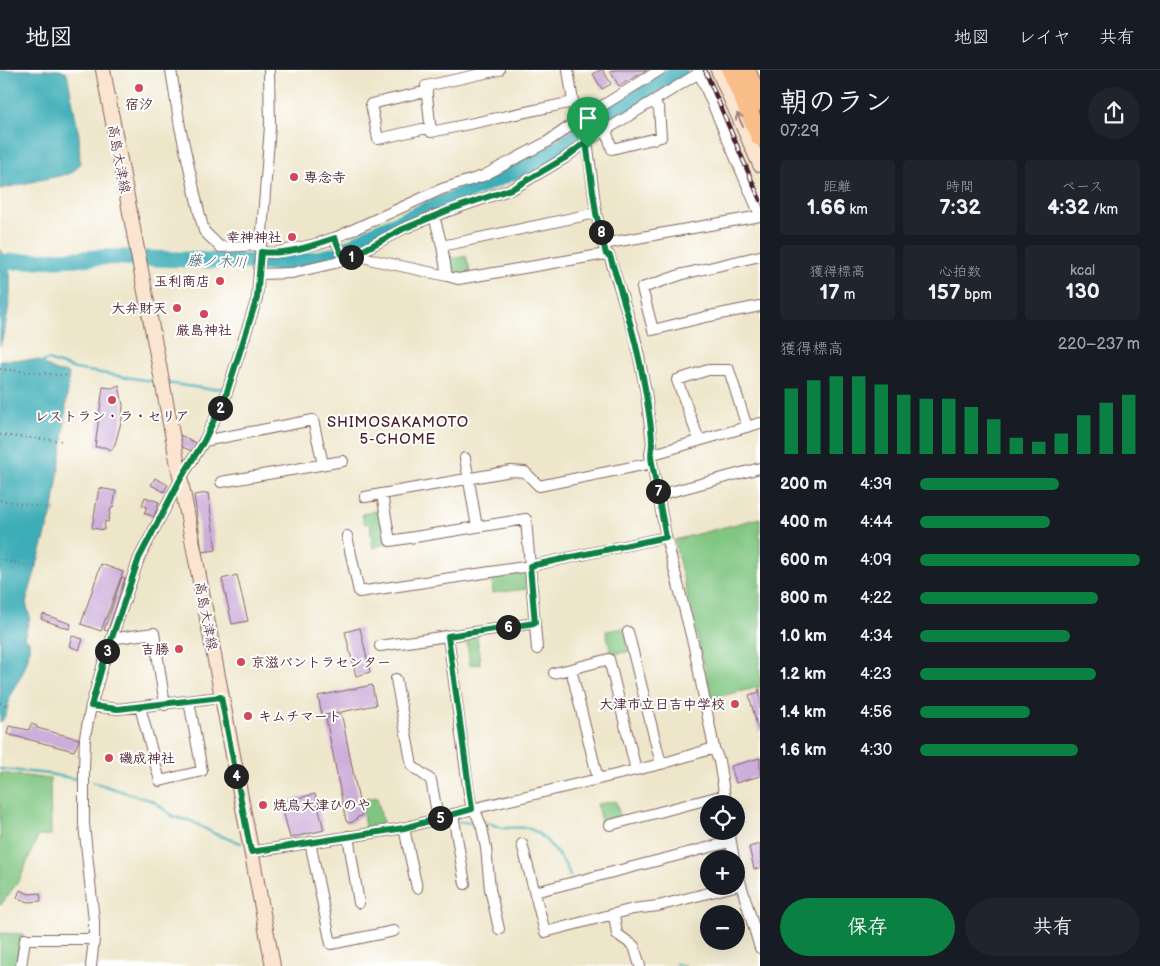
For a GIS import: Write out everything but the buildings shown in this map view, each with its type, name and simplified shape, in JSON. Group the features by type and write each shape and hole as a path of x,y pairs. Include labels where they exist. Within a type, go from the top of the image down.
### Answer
{"highway":[{"path":"723,70 760,137"},
{"path":"746,70 760,102"}],"main road":[{"name":"高島大津線","path":"103,70 273,966"},
{"path":"723,70 760,165"},
{"path":"755,70 760,81"}],"street":[{"path":"171,70 180,127 189,159 191,179 204,231 220,247 274,253 335,238 442,189 483,176 526,155 660,70"},
{"path":"90,966 94,939 94,921 84,824 84,788 85,737 91,706 139,558 180,480 204,441 226,395 257,298 270,126 269,70"},
{"path":"499,70 426,86 431,132 573,102"},
{"path":"568,70 576,124 585,141 596,213 604,249 610,256 620,284 635,337 646,394 652,443 651,459 666,537 694,647 724,795"},
{"path":"260,272 292,273 344,260 403,229 514,188 565,158 585,141 700,74 723,70"},
{"path":"357,254 373,260 458,279 760,216 700,74"},
{"path":"426,91 371,104 378,139 431,128"},
{"path":"606,130 612,149 661,137 659,109 653,101"},
{"path":"442,246 596,213"},
{"path":"434,216 447,276"},
{"path":"335,238 344,260"},
{"path":"653,330 642,288 683,274 760,256"},
{"path":"635,337 653,330 705,317 760,306"},
{"path":"699,440 677,380 708,370 729,370 747,427"},
{"path":"204,441 313,420 323,464"},
{"path":"365,497 511,472 525,472 539,486 651,459 699,440 760,424"},
{"path":"465,458 477,527"},
{"path":"226,484 343,461"},
{"path":"659,495 760,468"},
{"path":"382,494 390,541 526,519 537,649"},
{"path":"347,536 360,592 530,566 666,537"},
{"path":"380,646 535,623"},
{"path":"112,638 154,632 166,705"},
{"path":"628,632 661,764"},
{"path":"448,636 472,809 477,814 482,828 490,889 499,929"},
{"path":"554,673 609,659 636,770"},
{"path":"571,669 598,779"},
{"path":"396,679 412,766 431,780 438,818"},
{"path":"91,706 118,709 166,705 221,697"},
{"path":"140,707 160,781 202,771 189,701"},
{"path":"251,852 404,828 472,809 661,764 714,748"},
{"path":"610,825 700,805"},
{"path":"453,814 465,884"},
{"path":"404,828 417,888"},
{"path":"348,836 359,904"},
{"path":"535,892 716,840"},
{"path":"310,842 331,944 394,931"},
{"path":"522,844 545,932 633,909 658,906 701,895"},
{"path":"740,895 760,948"},
{"path":"614,914 617,934 634,946 640,966"},
{"path":"21,966 25,938 94,939"}],"path":[{"path":"0,370 69,376"},
{"path":"0,435 64,441"},
{"path":"0,500 53,509"},
{"path":"0,560 38,568"},
{"path":"0,703 9,706"}],"green space":[{"path":"466,256 471,273 458,276 448,274 446,260"},
{"path":"381,510 387,543 373,548 370,524 364,523 362,514"},
{"name":"大津市立日吉中学校","path":"760,518 760,687 712,698 674,540"},
{"path":"526,570 526,589 493,593 492,576"},
{"path":"624,628 628,652 611,654 606,631"},
{"path":"477,635 480,664 470,665 466,637"},
{"path":"0,773 50,779 51,835 38,836 20,879 0,906"},
{"path":"377,797 383,824 365,827 361,800"},
{"path":"616,801 620,817 601,822 597,804"},
{"path":"0,933 23,934 18,966 0,966"}],"water":[{"path":"0,70 59,70 67,73 79,135 80,164 72,173 0,189"},
{"path":"0,249 9,268 10,292 0,346"},
{"path":"0,360 38,360 56,371 69,373 63,441 53,509 26,603 30,617 24,638 29,641 28,657 24,671 11,694 6,713 0,723"}],"waterway":[{"name":"藤ノ木川","path":"0,264 6,262 109,257 256,262 283,265 338,254 376,232 534,163 680,70"},
{"path":"42,362 48,360 75,369 158,382"},
{"path":"166,383 208,389 224,388"},
{"path":"0,769 76,779"},
{"path":"92,782 153,801 174,817 191,821 215,834 241,843"},
{"path":"459,822 472,823"},
{"path":"488,823 503,828 523,828 535,832 554,849 570,876"},
{"path":"266,854 283,852"},
{"path":"676,964 685,966"}],"railway":[{"path":"705,70 760,200"}],"place":[{"name":"宿汐","path":"139,88"},
{"name":"専念寺","path":"294,177"},
{"name":"幸神神社","path":"292,237"},
{"name":"玉利商店","path":"220,281"},
{"name":"大弁財天","path":"177,308"},
{"name":"厳島神社","path":"204,314"},
{"name":"レストラン・ラ・セリア","path":"112,400"},
{"name":"吉勝","path":"179,649"},
{"name":"京滋バントラセンター","path":"241,662"},
{"name":"大津市立日吉中学校","path":"735,704"},
{"name":"キムチマート","path":"248,716"},
{"name":"磯成神社","path":"109,758"},
{"name":"焼鳥大津ひのや","path":"263,805"}],"district":[{"name":"SHIMOSAKAMOTO 5-CHOME","path":"398,430"}],"route":[{"path":"586,142 588,148 596,213 606,254 610,256 620,284 635,337 646,394 652,443 650,455 666,537 530,566 535,623 448,636 472,809 404,828 251,852 221,697 166,705 118,709 91,706 103,664 139,558 180,480 204,441 226,395 257,298 261,252 274,253 292,250 335,238 344,260 403,229 449,210 514,188 565,158 586,142"}]}
